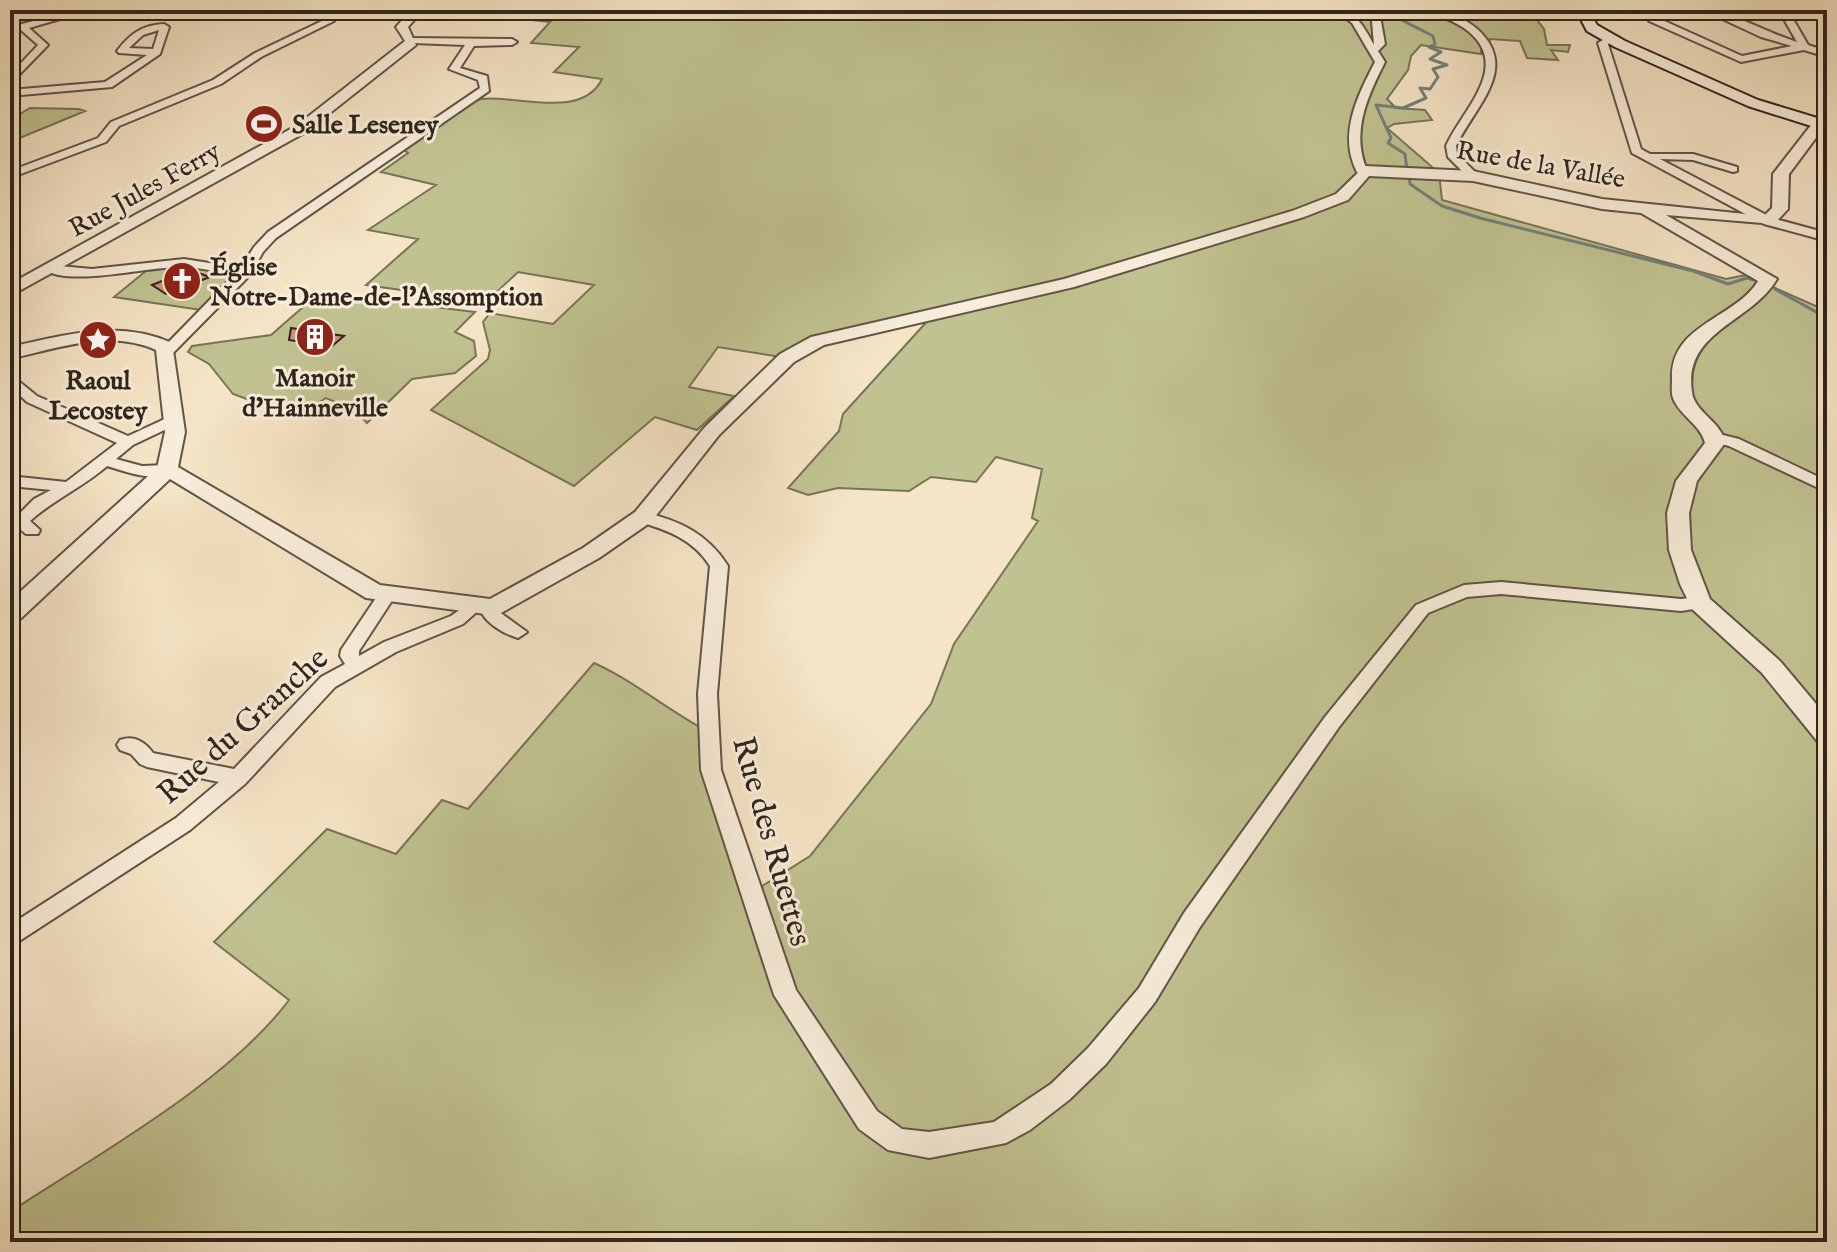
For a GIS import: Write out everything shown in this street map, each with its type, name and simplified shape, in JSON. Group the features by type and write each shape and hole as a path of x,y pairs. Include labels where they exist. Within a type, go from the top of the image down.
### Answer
{"main road":[{"path":"1582,10 1592,28 1609,39 1742,99 1825,121"}],"street":[{"path":"10,30 87,10"},
{"path":"417,10 402,27 413,40 512,42"},
{"path":"105,461 142,471 167,470 187,478 374,592 480,608 501,604 591,553 643,517 712,431 787,358 818,341 1068,283 1327,205 1349,191 1362,172 1355,124 1380,62 1375,49 1353,19 1338,10"},
{"path":"1375,10 1380,44 1375,49"},
{"path":"1434,10 1456,19 1484,38 1488,46 1492,68 1487,84 1451,146 1452,155 1473,176"},
{"path":"1680,10 1656,13 1652,19 1741,59 1804,47"},
{"path":"1707,10 1827,54"},
{"path":"10,175 102,140 115,124 217,82 258,55 329,21"},
{"path":"1790,21 1804,47"},
{"path":"11,80 43,45 23,27"},
{"path":"1609,39 1603,45 1634,149 1768,221 1827,237"},
{"name":"Rue Jules Ferry","path":"10,291 305,127 413,40"},
{"path":"11,612 167,470 174,420 167,383 167,351 245,272 258,250 282,228 479,96 487,86 486,80 454,69 471,43"},
{"path":"10,93 108,85 157,52"},
{"path":"10,63 30,59"},
{"path":"1768,221 1780,209 1781,174 1825,121"},
{"path":"1648,158 1676,156 1718,162 1733,169"},
{"name":"Rue de la Vallée","path":"1362,172 1473,176 1602,204 1768,221"},
{"path":"1643,207 1768,279 1761,291 1697,337 1687,353 1682,397 1715,438 1734,442 1827,487"},
{"path":"49,269 92,273 184,263 245,272"},
{"path":"10,353 118,335 158,343 167,351"},
{"path":"10,378 32,399 128,442"},
{"path":"21,524 40,503 68,487 128,442 174,420"},
{"path":"1715,438 1715,443 1687,481 1678,513 1680,550 1700,603 1771,667 1827,735"},
{"path":"10,481 68,487"},
{"name":"Rue des Ruettes","path":"643,517 673,524 687,531 710,550 719,566 708,697 711,770 786,995 868,1120 897,1141 929,1145 997,1134 1021,1121 1060,1092 1097,1056 1147,995 1192,920 1332,722 1422,609 1464,591 1501,588 1681,605 1700,603"},
{"name":"Rue du Granche","path":"355,665 349,656 350,650 386,596"},
{"path":"480,608 518,632"},
{"name":"Rue du Granche","path":"10,937 151,846 238,778 323,686 355,665 480,608"},
{"path":"127,745 138,748 147,759 238,778"}],"green space":[{"path":"10,10 75,10 10,28"},
{"path":"539,10 1529,10 1544,29 1547,45 1570,45 1568,52 1551,50 1558,60 1527,58 1520,41 1490,39 1488,50 1481,50 1481,54 1421,45 1411,56 1408,70 1387,99 1396,108 1425,110 1432,120 1394,124 1387,128 1439,173 1442,200 1726,279 1746,275 1827,311 1827,1242 10,1242 10,1212 197,1088 263,1031 289,1000 214,942 327,829 396,854 442,800 468,809 594,663 707,731 751,893 810,856 931,704 954,644 1038,521 1032,518 1042,469 996,457 976,482 931,477 909,491 838,488 808,495 788,488 839,431 843,414 931,317 818,341 787,358 718,347 689,387 734,396 697,430 655,417 574,486 431,410 488,359 490,350 483,322 490,313 553,324 594,285 518,272 486,302 366,285 418,239 368,230 436,185 381,172 408,153 404,150 481,99 563,102 592,92 602,79 554,72 579,47 531,43 550,22 524,19"},
{"path":"30,108 85,111 10,142 10,120"},
{"path":"179,264 224,269 233,275 201,310 114,297 152,266"},
{"path":"319,293 475,312 455,332 474,341 476,356 455,373 412,379 367,423 355,410 326,398 296,417 233,394 209,364 188,352 192,346 271,335"}],"building":[{"name":"Église Notre-Dame-de-l'Assomption","path":"190,270 210,277 166,294 152,285"},
{"name":"Manoir d'Hainneville","path":"291,328 344,336 331,347 289,340"}],"waterway":[{"path":"1382,10 1433,36 1435,44 1429,47 1441,52 1430,59 1447,65 1433,69 1438,77 1430,89 1420,88 1426,98 1403,108 1376,105 1391,138 1388,143 1405,154 1407,170"},
{"path":"1409,175 1410,184 1442,206 1480,218 1693,271 1728,284 1747,278 1754,280"},
{"path":"1775,289 1827,318"}],"place":[{"name":"Salle Leseney","path":"264,124"},
{"name":"Église Notre-Dame-de-l'Assomption","path":"182,281"},
{"name":"Manoir d'Hainneville","path":"315,337"},
{"name":"Raoul Lecostey","path":"98,340"}]}
